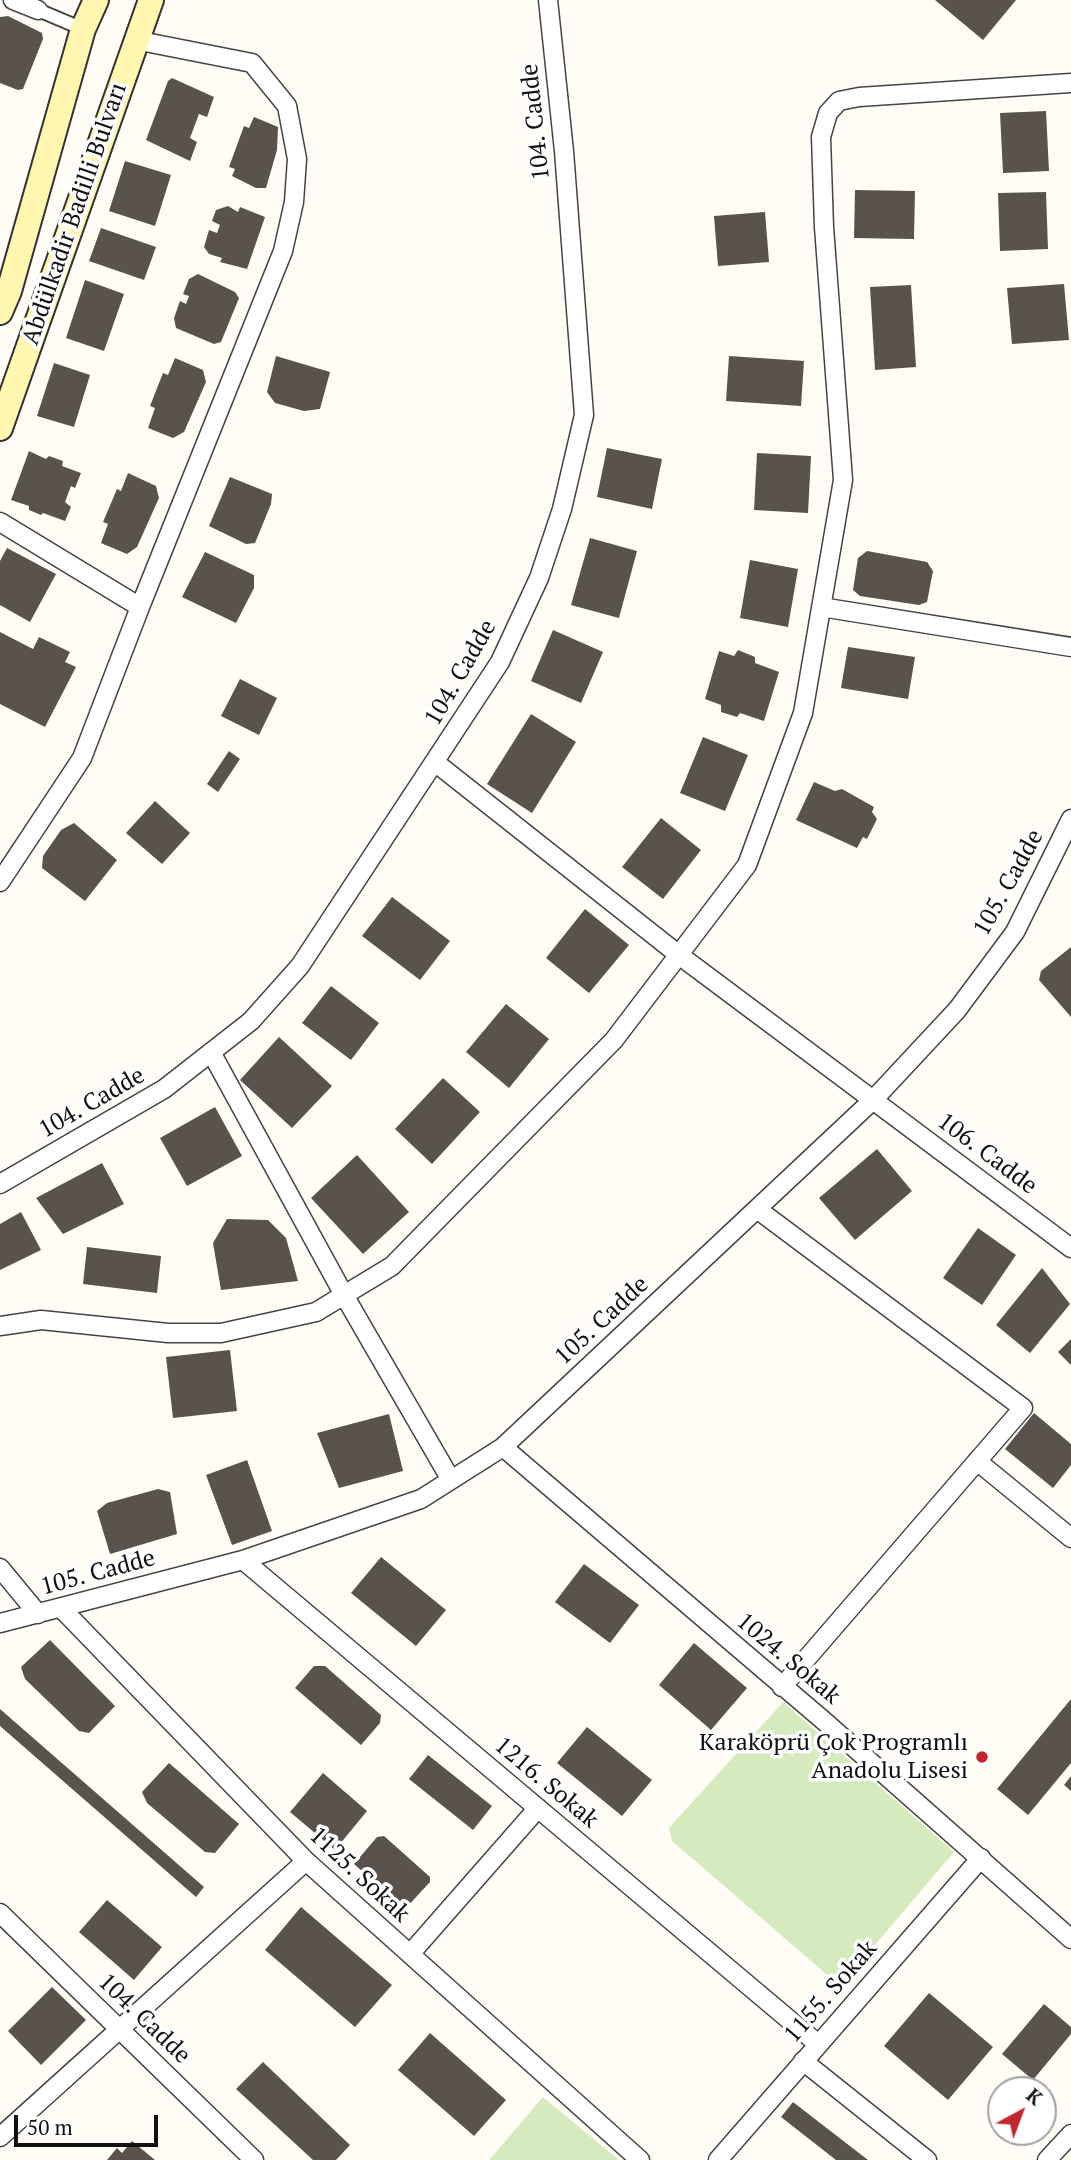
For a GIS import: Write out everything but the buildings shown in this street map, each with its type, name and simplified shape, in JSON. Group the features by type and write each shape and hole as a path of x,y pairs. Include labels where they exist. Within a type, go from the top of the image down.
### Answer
{"main road":[{"name":"Abdülkadir Badilli Bulvarı","path":"0,312 9,291 83,29 96,0"},
{"name":"Abdülkadir Badilli Bulvarı","path":"0,428 151,0"}],"street":[{"path":"13,0 83,29"},
{"name":"104. Cadde","path":"0,1184 164,1089 251,1020 300,966 500,662 538,578 573,470 584,415 564,151 548,0"},
{"path":"0,882 82,758 283,251 294,202 297,159 286,106 252,63 135,40"},
{"path":"0,1326 41,1320 168,1333 221,1333 316,1312 392,1266 614,1040 747,865 803,713 843,480 824,227 821,137 828,113 839,102 859,97 1071,83"},
{"path":"0,522 140,607"},
{"path":"821,607 1071,647"},
{"name":"106. Cadde","path":"436,763 679,955 1071,1248"},
{"name":"105. Cadde","path":"0,1623 243,1560 421,1499 503,1447 874,1099 957,1010 1015,932 1071,819"},
{"path":"211,1052 344,1295 451,1480"},
{"path":"757,1209 1023,1408 782,1687"},
{"name":"1024. Sokak","path":"503,1447 981,1858 1071,1939"},
{"path":"977,1461 1071,1538"},
{"name":"1216. Sokak","path":"243,1560 818,2044"},
{"path":"0,1568 38,1614"},
{"name":"1125. Sokak","path":"61,1608 306,1861 640,2160"},
{"path":"410,1954 538,1808"},
{"name":"1155. Sokak","path":"719,2160 981,1858"},
{"path":"0,2137 306,1861"},
{"name":"104. Cadde","path":"0,1913 254,2160"},
{"path":"803,2061 927,2160"},
{"path":"1047,2160 1071,2134"}],"green space":[{"path":"783,1702 954,1852 840,1986 672,1841 669,1828"},
{"path":"543,2097 619,2160 489,2160"}],"place":[{"name":"Karaköprü Çok Programlı Anadolu Lisesi","path":"982,1757"}]}
